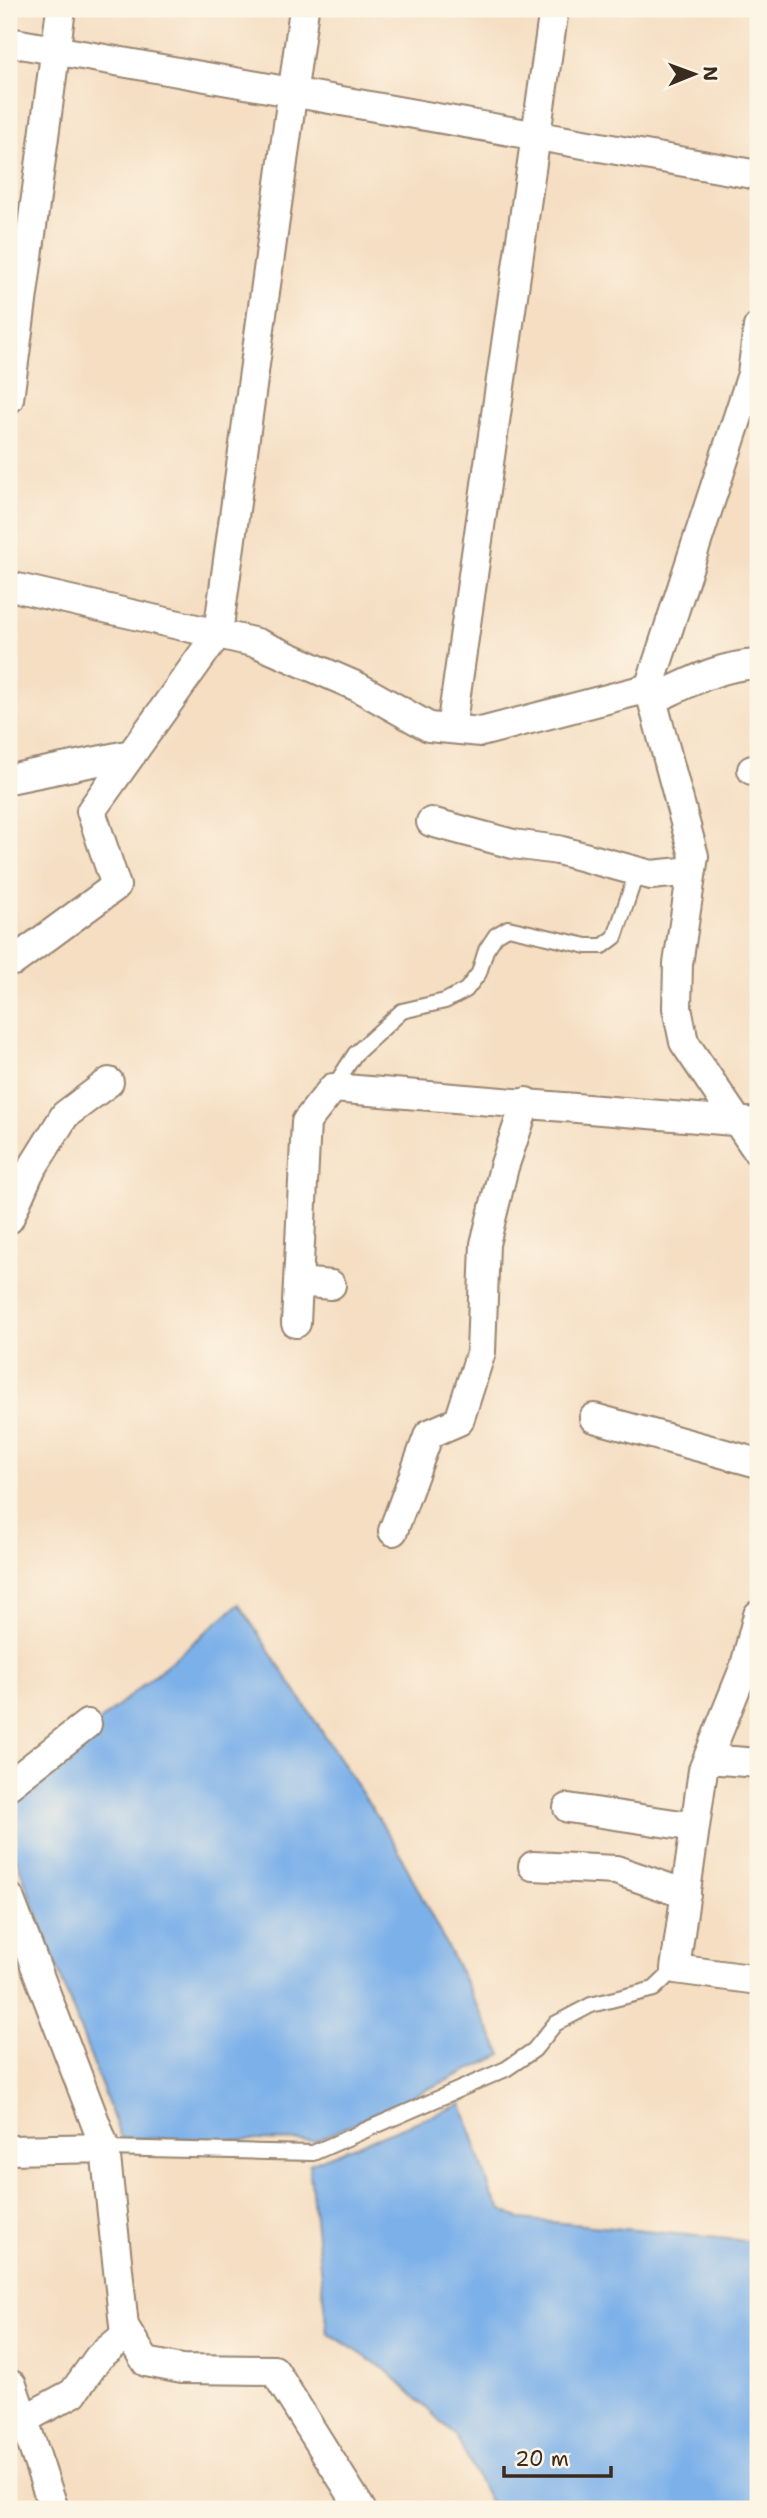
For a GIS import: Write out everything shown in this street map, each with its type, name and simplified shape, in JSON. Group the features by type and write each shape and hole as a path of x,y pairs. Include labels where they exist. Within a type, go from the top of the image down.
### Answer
{"street":[{"path":"9,399 61,9"},
{"path":"14,961 116,886 92,811 218,634 304,9"},
{"path":"451,729 554,9"},
{"path":"9,42 758,175"},
{"path":"758,327 755,375 650,694 694,856 678,964 677,1008 684,1042 748,1122 758,1152"},
{"path":"9,586 257,643 358,687 429,727 481,732 650,694 734,665 758,664"},
{"path":"9,779 132,754"},
{"path":"431,822 513,844 558,850 651,875 692,871"},
{"path":"9,1219 29,1173 65,1115 109,1082"},
{"path":"296,1323 306,1122 334,1088 748,1122"},
{"path":"393,1531 429,1434 458,1421 481,1352 485,1244 503,1167 526,1102"},
{"path":"299,1282 331,1285"},
{"path":"594,1418 758,1463"},
{"path":"758,1615 745,1667 703,1770 676,1969 758,1980"},
{"path":"9,1785 87,1724"},
{"path":"708,1759 758,1763"},
{"path":"568,1808 695,1828"},
{"path":"533,1866 616,1870 686,1894"},
{"path":"9,1897 105,2148 124,2326 128,2333 146,2362 182,2369 274,2370 361,2509"},
{"path":"9,2150 105,2148"},
{"path":"23,2420 73,2393 99,2357 128,2333"},
{"path":"12,2385 54,2509"}],"lane":[{"path":"334,1088 355,1054 402,1011 445,1001 466,990 479,974 486,950 496,935 508,929 587,946 603,946 615,937 637,871"},
{"path":"105,2148 313,2153 506,2069 534,2050 555,2024 591,2005 654,1989 676,1969"}],"water":[{"path":"239,1604 395,1844 502,2055 315,2141 121,2138 9,1839 9,1811 93,1727"},
{"path":"462,2104 492,2196 502,2210 520,2219 758,2242 758,2509 493,2509 456,2436 386,2370 327,2332 309,2164"}]}
